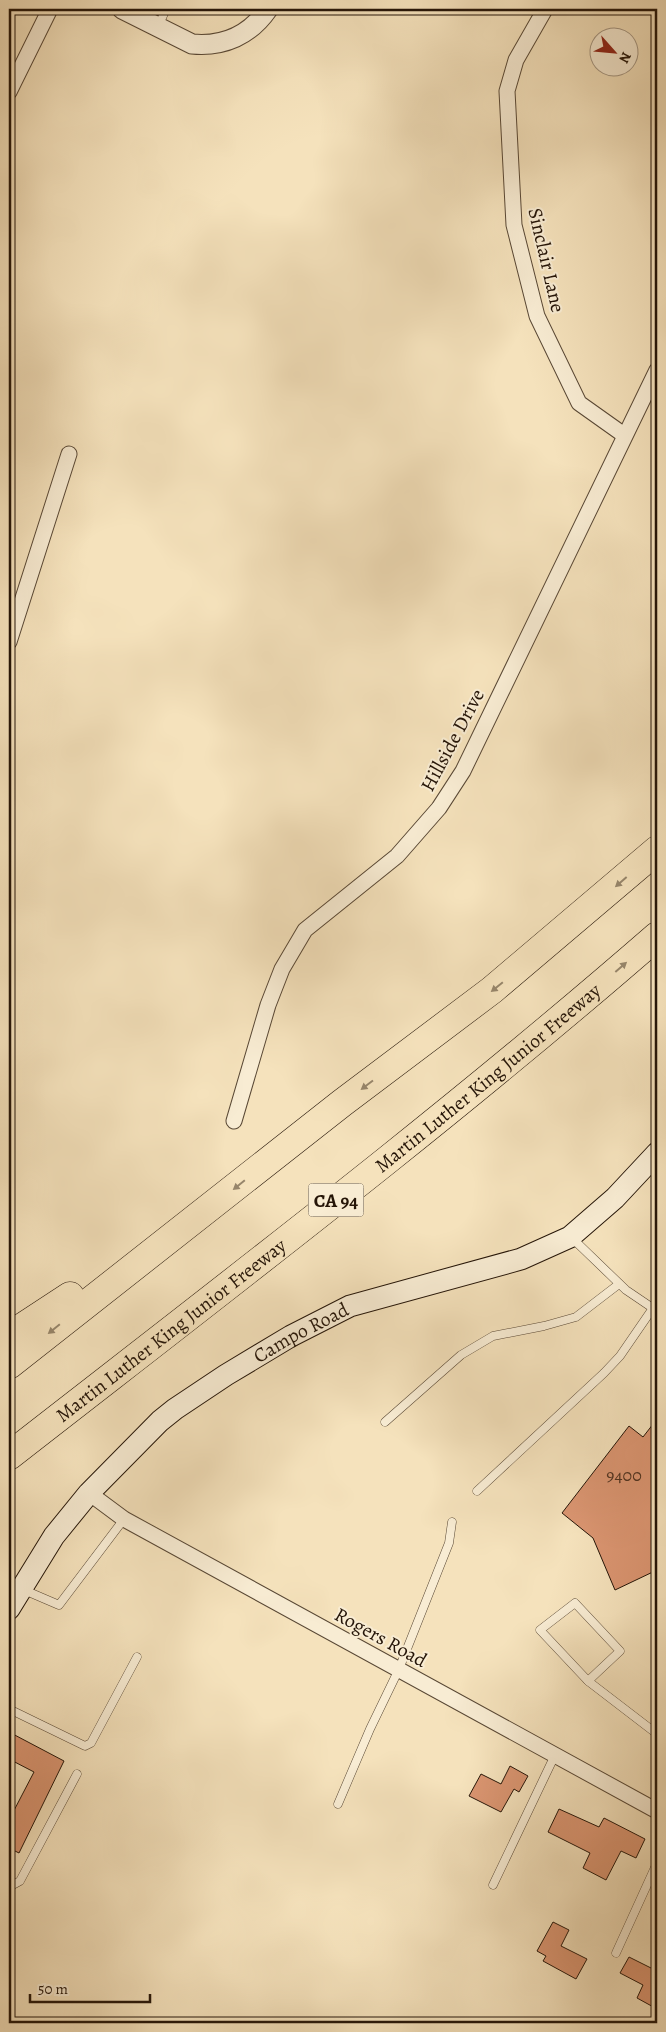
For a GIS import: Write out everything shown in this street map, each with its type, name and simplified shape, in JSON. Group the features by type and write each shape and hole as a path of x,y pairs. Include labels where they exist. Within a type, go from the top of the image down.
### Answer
{"highway":[{"path":"9,1365 342,1103 492,990 657,850"},
{"name":"Martin Luther King Junior Freeway","path":"9,1456 291,1236 567,1014 657,936"},
{"path":"9,1336 124,1260 217,1203"}],"main road":[{"name":"Campo Road","path":"9,1609 54,1536 89,1493 174,1409 291,1336 350,1306 521,1258 570,1237 615,1198 657,1153"}],"street":[{"path":"9,92 50,9"},
{"path":"122,9 192,44 215,44 232,40 247,31 268,9"},
{"name":"Sinclair Lane","path":"544,11 516,60 507,91 514,225 537,316 579,404 624,436"},
{"name":"Hillside Drive","path":"234,1121 268,1005 282,969 305,930 397,856 439,808 463,771 657,370"},
{"path":"9,642 69,454"},
{"name":"Rogers Road","path":"89,1493 124,1519 657,1811"}],"lane":[{"path":"158,27 166,9"},
{"path":"477,1491 604,1373 620,1356 655,1310 619,1284 570,1237"},
{"path":"385,1422 469,1350 493,1336 544,1326 576,1317 619,1284"},
{"path":"20,1589 59,1605 124,1519"},
{"path":"338,1804 398,1670 450,1543 452,1522"},
{"path":"588,1681 620,1651 575,1603 540,1630 588,1681 657,1734"},
{"path":"9,1709 85,1746 91,1743 136,1657"},
{"path":"493,1885 555,1755"},
{"path":"9,1887 20,1881 77,1774"},
{"path":"616,1953 657,1863"}],"building":[{"path":"657,1419 657,1570 615,1590 593,1538 562,1513 629,1426 643,1437"},
{"path":"9,1732 64,1761 19,1853 9,1848 9,1820 34,1772 9,1759"},
{"path":"510,1766 528,1776 519,1792 514,1789 501,1812 469,1796 481,1774 501,1784"},
{"path":"559,1809 599,1827 604,1818 645,1839 636,1858 621,1851 606,1880 583,1868 590,1853 548,1832"},
{"path":"553,1922 569,1930 561,1946 587,1959 576,1979 543,1961 546,1956 537,1951"},
{"path":"629,1957 657,1971 657,2009 637,1998 643,1985 620,1973"}]}
